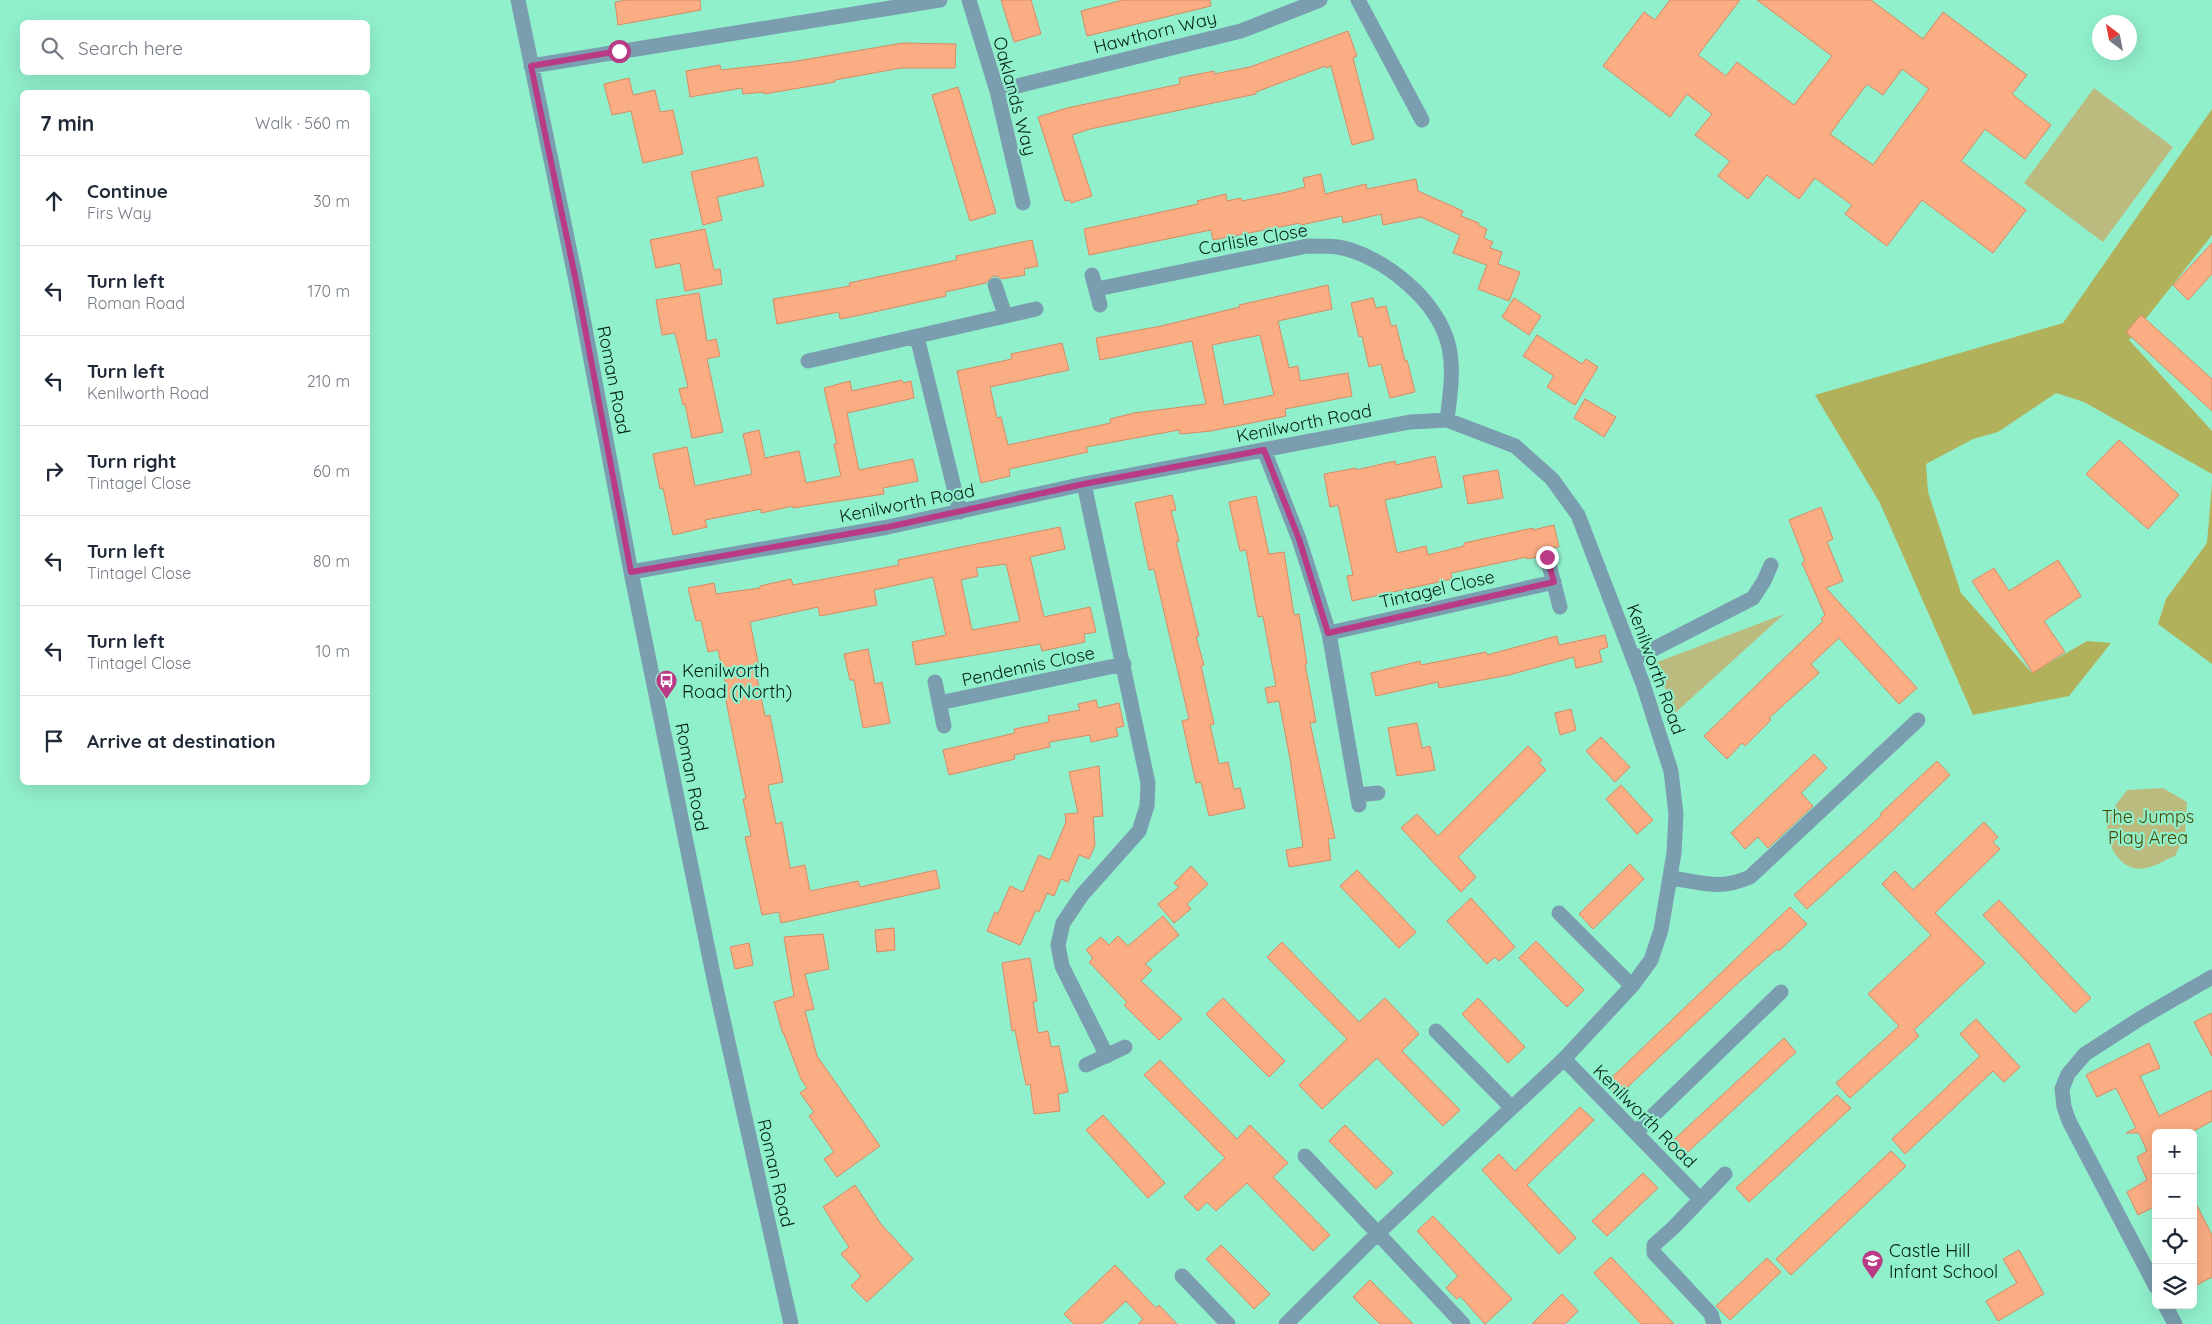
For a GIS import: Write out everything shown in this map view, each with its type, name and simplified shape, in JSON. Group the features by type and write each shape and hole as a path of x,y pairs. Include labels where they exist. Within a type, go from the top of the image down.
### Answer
{"street":[{"name":"Roman Road","path":"518,0 577,286 631,572 714,979 791,1324"},
{"path":"531,66 940,0"},
{"name":"Oaklands Way","path":"969,0 997,91 1023,203"},
{"name":"Hawthorn Way","path":"997,91 1241,31 1320,0"},
{"path":"1358,0 1422,120"},
{"name":"Carlisle Close","path":"1100,305 1094,282 1307,246 1338,247 1374,260 1397,274 1437,316 1449,346 1452,372 1447,420"},
{"path":"995,285 1006,315"},
{"path":"808,361 1036,308"},
{"path":"917,337 960,512"},
{"name":"Kenilworth Road","path":"631,572 960,512 1084,484 1410,422 1447,420 1516,446 1552,479 1578,515 1634,658 1659,728 1671,771 1676,814 1674,853 1661,930 1651,960 1632,986 1564,1059 1378,1233 1286,1324"},
{"path":"1264,450 1299,539 1328,633 1358,800 1378,793"},
{"name":"Pendennis Close","path":"1084,484 1148,783 1147,806 1139,831 1082,895 1064,923 1058,944 1062,966 1106,1056"},
{"path":"1547,557 1560,607"},
{"path":"1634,658 1753,598 1764,581 1771,565"},
{"name":"Tintagel Close","path":"1328,633 1554,582"},
{"name":"Pendennis Close","path":"939,703 1124,664"},
{"path":"935,682 944,726"},
{"path":"1670,878 1714,886 1733,885 1750,877 1918,720"},
{"path":"1559,913 1632,986"},
{"path":"2152,1279 2069,1121 2064,1107 2062,1089 2068,1074 2084,1054 2212,977"},
{"path":"1636,1132 1781,992"},
{"path":"1436,1031 1511,1107"},
{"path":"1086,1065 1125,1047"},
{"name":"Kenilworth Road","path":"1564,1059 1700,1199"},
{"path":"1305,1156 1463,1324"},
{"path":"1714,1324 1711,1314 1654,1253 1654,1245 1725,1174"},
{"path":"1182,1276 1228,1324"},
{"path":"2167,1309 2175,1324"}],"green space":[{"path":"2094,88 2173,147 2103,242 2024,183"},
{"path":"1784,614 1675,713 1655,663"},
{"name":"The Jumps Play Area","path":"2163,788 2187,802 2185,835 2175,856 2146,868 2137,869 2128,866 2115,854 2111,846 2107,828 2109,815 2127,790"}],"shaded area":[{"path":"2212,109 2212,235 2129,340 2212,431 2212,474 2084,402 2056,393 1998,432 1973,439 1926,464 1928,492 1961,593 2032,673 2087,641 2111,643 2069,696 1973,715 1880,503 1815,395 2063,323"},
{"path":"2212,483 2212,664 2158,624 2166,599 2207,543"}],"building":[{"path":"627,0 700,0 701,10 618,25 615,2"},
{"path":"1001,0 1031,0 1041,34 1014,42"},
{"path":"1123,0 1210,0 1211,6 1087,36 1081,11"},
{"path":"1670,0 1740,0 1698,55 1726,76 1737,62 1794,105 1832,56 1757,0 1871,0 1923,39 1943,12 2027,75 2012,94 2051,125 2025,159 1985,129 1961,161 2026,210 1993,253 1922,200 1887,246 1845,214 1852,205 1815,178 1799,199 1767,175 1748,199 1718,176 1730,161 1695,135 1712,114 1687,94 1670,117 1603,66 1644,12 1655,20","holes":["1902,69 1929,89 1873,165 1830,134 1867,84 1883,95"]},
{"path":"1348,31 1357,56 1353,58 1374,139 1352,145 1331,66 1326,68 1325,66 1256,92 1256,94 1090,129 1072,135 1092,196 1071,203 1070,200 1065,201 1038,117 1067,108 1180,84 1179,78 1214,71 1214,74 1250,67"},
{"path":"903,43 956,44 955,68 901,68 764,94 764,92 743,94 742,88 690,97 686,71 720,65 721,70 791,62"},
{"path":"629,78 633,95 655,90 660,112 673,110 683,154 643,163 631,111 612,115 604,84"},
{"path":"958,87 996,213 970,221 932,95"},
{"path":"757,157 764,186 717,197 722,220 703,225 691,172"},
{"path":"1321,174 1325,194 1366,184 1367,189 1416,179 1418,191 1463,211 1461,216 1479,223 1478,225 1487,229 1484,238 1493,242 1490,248 1502,252 1498,264 1520,272 1509,301 1478,289 1487,265 1453,253 1460,235 1421,217 1383,225 1381,214 1343,223 1342,216 1213,240 1211,230 1089,255 1084,229 1198,204 1197,201 1226,194 1227,201 1241,198 1242,201 1287,192 1305,187 1303,178"},
{"path":"705,229 714,270 720,269 722,284 685,291 680,263 656,268 650,240"},
{"path":"1032,240 1038,266 1024,269 1025,275 1002,279 993,276 986,283 945,292 946,296 840,319 839,312 777,324 773,299 850,286 849,283 957,260 956,256"},
{"path":"2212,243 2212,274 2188,300 2173,285"},
{"path":"1328,285 1332,309 1278,321 1289,368 1298,366 1300,381 1348,373 1352,396 1285,409 1286,416 1211,431 1180,434 1179,430 1086,447 1088,452 1009,469 1010,476 981,483 957,371 1012,359 1011,354 1062,343 1069,370 990,387 997,418 1001,417 1008,445 1111,423 1110,419 1134,413 1206,404 1192,341 1100,360 1096,338 1161,326 1240,307 1239,305","holes":["1260,335 1274,395 1224,405 1212,345"]},
{"path":"699,293 707,341 716,339 720,356 707,359 723,432 692,438 685,404 683,405 679,389 688,387 675,333 662,335 656,300"},
{"path":"1373,298 1376,308 1386,306 1391,326 1396,325 1415,392 1390,398 1381,364 1369,367 1362,336 1359,337 1351,303"},
{"path":"1514,298 1541,316 1529,335 1502,317"},
{"path":"2141,315 2212,379 2212,411 2126,332"},
{"path":"1537,335 1582,364 1586,359 1598,367 1575,405 1547,387 1554,376 1523,356"},
{"path":"902,380 903,383 911,381 914,398 847,413 859,470 913,459 918,481 883,488 884,494 793,508 793,506 761,513 761,509 705,520 707,527 673,535 663,488 660,489 653,454 687,447 695,486 752,474 743,434 759,430 765,458 799,451 806,483 841,476 834,444 837,444 824,388 850,381 852,391"},
{"path":"1585,399 1616,417 1604,437 1574,418"},
{"path":"2119,440 2179,495 2148,529 2086,474"},
{"path":"1435,456 1442,487 1385,500 1397,553 1426,546 1428,555 1464,546 1464,543 1554,525 1559,547 1544,548 1540,551 1538,557 1527,559 1527,557 1451,573 1452,579 1352,601 1347,576 1353,575 1338,505 1330,507 1324,474 1356,468 1356,470 1395,461 1396,465"},
{"path":"1498,470 1503,498 1468,504 1463,476"},
{"path":"1172,495 1176,510 1171,511 1179,541 1176,542 1199,636 1196,637 1204,665 1201,666 1214,724 1210,725 1219,764 1228,762 1234,789 1240,788 1245,808 1209,816 1201,782 1196,783 1182,721 1189,719 1154,569 1149,570 1135,503"},
{"path":"1256,496 1269,554 1284,552 1294,615 1299,614 1307,664 1305,664 1316,722 1310,723 1335,838 1328,839 1331,860 1289,867 1286,850 1303,847 1290,759 1279,701 1268,703 1265,688 1276,686 1263,616 1258,617 1246,550 1240,551 1229,502"},
{"path":"1821,507 1833,539 1827,542 1843,581 1826,588 1917,688 1899,704 1839,638 1811,664 1819,673 1769,718 1771,720 1745,746 1742,743 1727,759 1704,736 1823,621 1821,619 1825,615 1802,563 1805,561 1789,520"},
{"path":"1060,527 1065,549 1030,557 1044,617 1090,607 1096,632 1084,634 1085,642 1042,651 1040,644 916,665 912,642 946,635 933,577 874,590 877,605 820,616 818,607 750,622 761,677 757,678 765,716 770,715 783,782 768,785 776,824 782,822 790,868 805,865 810,891 858,881 860,887 936,870 940,888 781,923 779,912 762,915 745,837 751,836 743,799 746,799 724,691 727,691 718,650 708,652 701,620 696,621 688,588 714,583 716,594 760,588 760,586 791,579 793,585 899,565 898,560","holes":["1006,564 1020,621 972,630 961,580 978,576 976,568"]},
{"path":"2058,560 2081,596 2044,621 2065,652 2033,673 1972,581 1994,568 2009,591"},
{"path":"1605,635 1608,647 1599,650 1602,662 1576,668 1574,657 1509,675 1439,688 1438,682 1376,696 1371,673 1420,661 1421,665 1486,652 1487,655 1557,636 1559,645"},
{"path":"868,649 875,684 882,682 890,723 863,728 854,680 850,680 844,654"},
{"path":"1096,700 1098,708 1119,703 1124,726 1116,728 1118,736 1091,742 1090,735 1049,742 1050,747 1014,755 1015,759 949,775 943,750 1015,733 1014,729 1049,722 1048,716 1080,710 1078,704"},
{"path":"1571,709 1576,730 1560,735 1555,713"},
{"path":"1417,723 1422,748 1430,746 1435,770 1397,776 1388,728"},
{"path":"1601,737 1630,767 1615,782 1586,751"},
{"path":"1528,746 1542,760 1539,763 1546,770 1458,857 1476,877 1461,892 1401,828 1417,814 1438,836"},
{"path":"1814,754 1827,768 1801,793 1813,806 1768,848 1758,837 1745,849 1731,833"},
{"path":"1937,761 1950,775 1807,909 1794,895 1882,815 1880,814"},
{"path":"1099,766 1103,816 1093,817 1095,845 1089,859 1079,855 1068,882 1061,879 1054,896 1047,893 1039,912 1036,910 1020,945 987,931 995,912 998,914 1010,886 1023,892 1039,855 1050,860 1066,822 1065,814 1078,813 1069,772"},
{"path":"1621,785 1653,820 1637,834 1606,799"},
{"path":"1984,822 1998,837 1993,842 2000,849 1935,913 1985,963 1914,1030 1919,1036 1850,1098 1836,1083 1899,1026 1868,994 1931,935 1882,884 1895,871 1913,890"},
{"path":"1630,864 1644,879 1593,929 1579,914"},
{"path":"1191,866 1208,884 1187,904 1191,909 1174,923 1158,904 1179,887 1174,883"},
{"path":"1357,870 1416,932 1399,948 1340,886"},
{"path":"1471,898 1515,947 1499,961 1495,957 1487,964 1447,921"},
{"path":"1999,900 2091,998 2075,1013 1983,915"},
{"path":"1790,907 1807,924 1779,951 1777,949 1739,982 1618,1096 1606,1083"},
{"path":"1163,916 1179,935 1145,964 1152,970 1141,981 1182,1019 1159,1040 1124,1005 1127,1002 1089,962 1093,958 1086,950 1101,937 1109,945 1118,936 1128,946"},
{"path":"894,928 895,950 877,952 875,930"},
{"path":"823,934 829,969 805,974 814,1009 805,1011 817,1056 880,1146 837,1177 824,1159 834,1152 809,1116 814,1112 800,1093 807,1088 801,1079 783,1034 774,1002 794,996 784,937"},
{"path":"1536,941 1584,990 1567,1007 1519,958"},
{"path":"1282,942 1359,1022 1385,998 1419,1034 1402,1051 1460,1110 1443,1126 1377,1058 1322,1109 1299,1085 1347,1039 1267,957"},
{"path":"749,943 753,965 735,969 730,947"},
{"path":"1030,958 1037,1001 1033,1002 1038,1033 1048,1031 1051,1047 1059,1046 1068,1092 1058,1094 1060,1111 1034,1114 1030,1084 1026,1085 1015,1030 1012,1031 1002,963"},
{"path":"1223,998 1285,1061 1269,1077 1206,1014"},
{"path":"1478,998 1525,1047 1508,1063 1462,1014"},
{"path":"2212,1013 2212,1056 2194,1022"},
{"path":"1976,1019 2020,1067 2004,1082 1993,1071 1905,1154 1892,1139 1980,1056 1960,1034"},
{"path":"1784,1038 1796,1052 1679,1160 1667,1146"},
{"path":"2149,1043 2160,1068 2140,1076 2159,1116 2212,1090 2212,1121 2197,1129 2152,1129 2152,1208 2138,1215 2127,1192 2147,1180 2137,1157 2147,1151 2139,1133 2126,1133 2136,1128 2116,1088 2097,1097 2086,1075"},
{"path":"1160,1060 1237,1139 1250,1125 1288,1163 1273,1177 1330,1235 1313,1251 1247,1183 1216,1211 1207,1202 1198,1211 1184,1197 1225,1158 1144,1075"},
{"path":"1837,1095 1851,1108 1749,1202 1736,1188"},
{"path":"1580,1107 1594,1120 1527,1185 1576,1238 1559,1254 1482,1170 1499,1154 1515,1171"},
{"path":"1103,1115 1165,1183 1148,1198 1086,1130"},
{"path":"1345,1125 1393,1173 1376,1189 1329,1141"},
{"path":"1891,1151 1906,1166 1791,1275 1776,1259"},
{"path":"1643,1173 1658,1188 1607,1236 1592,1221"},
{"path":"855,1185 881,1224 913,1259 867,1302 851,1286 861,1276 841,1254 849,1247 823,1207"},
{"path":"2197,1206 2212,1235 2212,1277 2197,1285"},
{"path":"1433,1216 1512,1299 1485,1324 1460,1296 1457,1299 1446,1288 1458,1276 1417,1231"},
{"path":"1221,1245 1270,1294 1254,1309 1206,1259"},
{"path":"2019,1250 2044,1294 1998,1321 1986,1301 2017,1283 2003,1259"},
{"path":"1611,1257 1674,1324 1641,1324 1594,1273"},
{"path":"1767,1258 1781,1272 1730,1320 1716,1306"},
{"path":"1115,1265 1156,1308 1159,1305 1177,1324 1138,1324 1143,1319 1126,1301 1101,1324 1074,1324 1064,1314"},
{"path":"1370,1280 1413,1324 1380,1324 1353,1297"},
{"path":"1562,1294 1578,1311 1565,1324 1532,1324"}],"place":[{"name":"Kenilworth Road (North)","path":"666,699"},
{"name":"Castle Hill Infant School","path":"1873,1279"}],"route":[{"path":"619,51 531,66 577,286 631,572 888,527 1084,484 1264,450 1269,458 1299,539 1328,633 1554,582 1547,557"}]}
